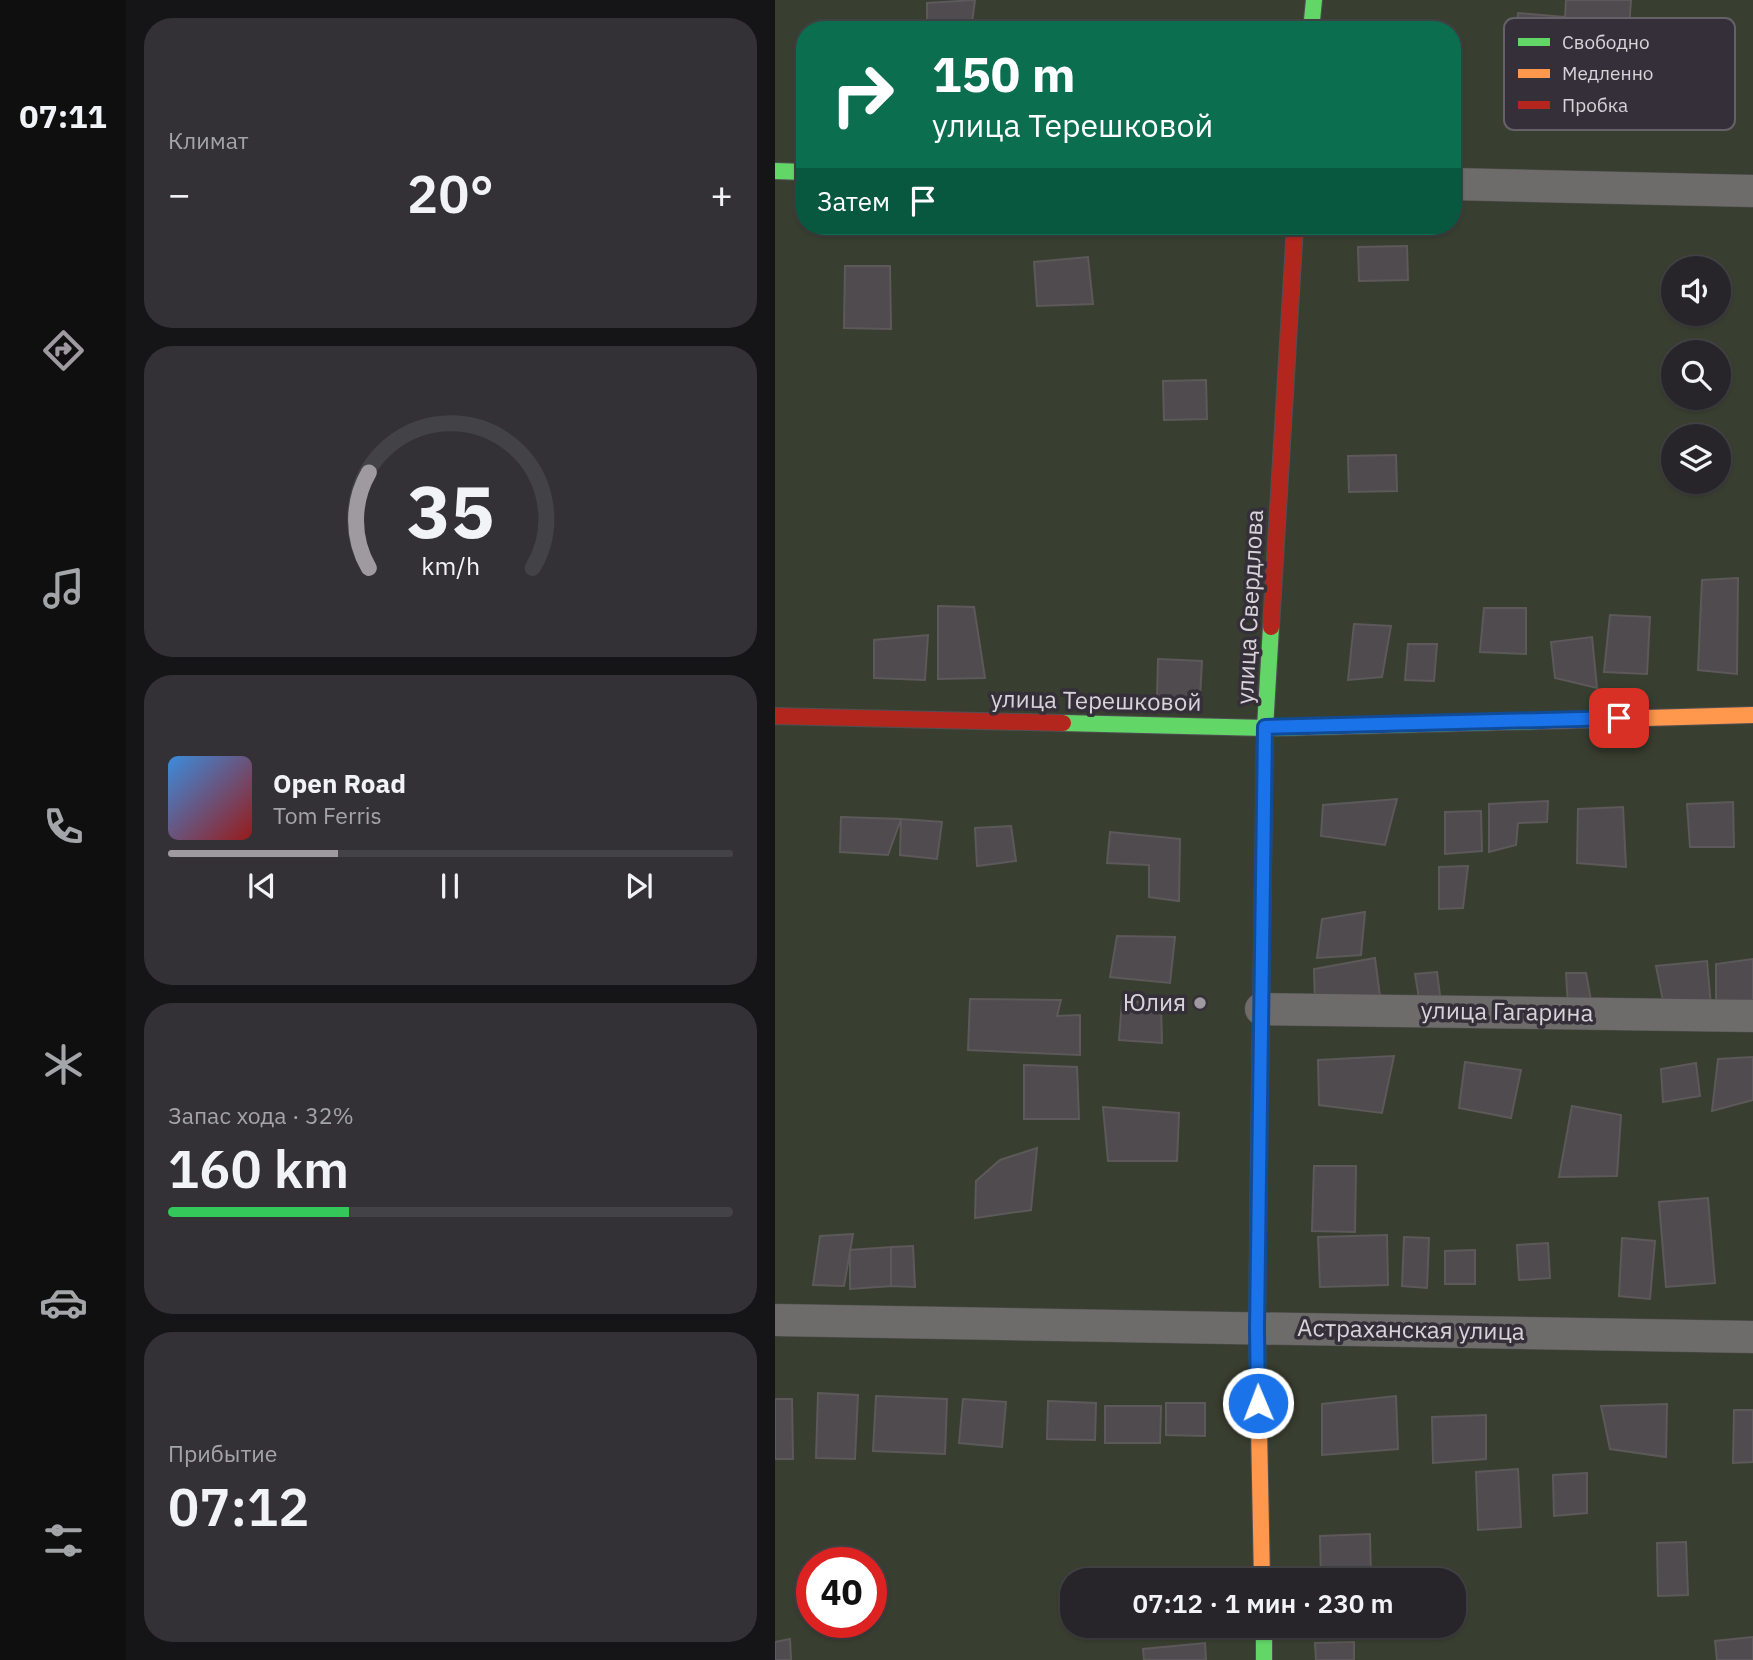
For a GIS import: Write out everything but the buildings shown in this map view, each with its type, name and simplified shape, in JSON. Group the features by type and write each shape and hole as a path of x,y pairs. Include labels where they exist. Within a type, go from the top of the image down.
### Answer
{"street":[{"path":"1312,21 1314,0"},
{"path":"775,171 796,172"},
{"path":"1461,184 1753,191"},
{"name":"улица Свердлова","path":"1263,1568 1257,1328 1265,727 1294,235"},
{"name":"улица Терешковой","path":"775,716 1265,727 1753,715"},
{"name":"улица Гагарина","path":"1261,1009 1753,1016"},
{"name":"Астраханская улица","path":"775,1320 1753,1337"},
{"path":"1264,1638 1264,1660"}],"green space":[{"path":"775,0 1753,0 1753,1660 775,1660"}],"traffic: fast":[{"path":"1312,21 1314,0"},
{"path":"775,171 796,172"},
{"path":"1259,1150 1265,728 1271,627"},
{"path":"1063,723 1265,728 1540,721"},
{"path":"1264,1638 1264,1660"}],"traffic: slow":[{"path":"1540,721 1753,715"},
{"path":"1259,1150 1257,1327 1262,1568"}],"traffic: jam":[{"path":"1271,627 1294,235"},
{"path":"775,716 1063,723"}],"place":[{"name":"Юлия","path":"1200,1003"}],"route":[{"path":"1258,1403 1265,727 1619,718"}]}
